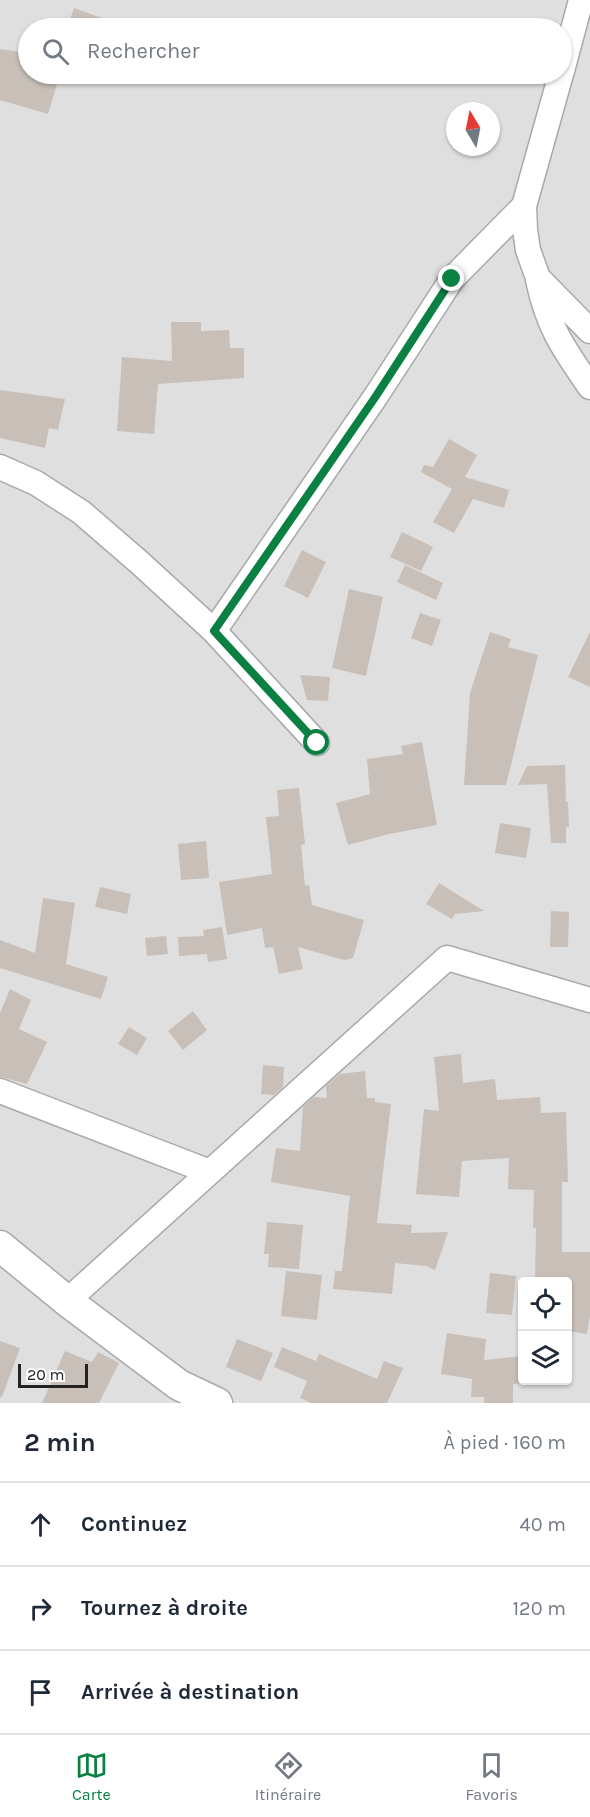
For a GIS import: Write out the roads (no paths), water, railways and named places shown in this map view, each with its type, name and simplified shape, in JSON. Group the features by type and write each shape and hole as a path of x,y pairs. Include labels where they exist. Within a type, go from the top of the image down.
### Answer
{"street":[{"path":"572,32 581,0"},
{"path":"558,84 524,206 525,230 528,250 549,321 559,341 590,387"},
{"path":"214,631 370,406 452,279 524,206"},
{"path":"538,278 590,331"},
{"path":"0,467 36,483 81,513 214,631 317,743"},
{"path":"67,1301 447,958 590,1000"},
{"path":"0,1091 210,1172"},
{"path":"0,1245 177,1394 217,1403"}]}
